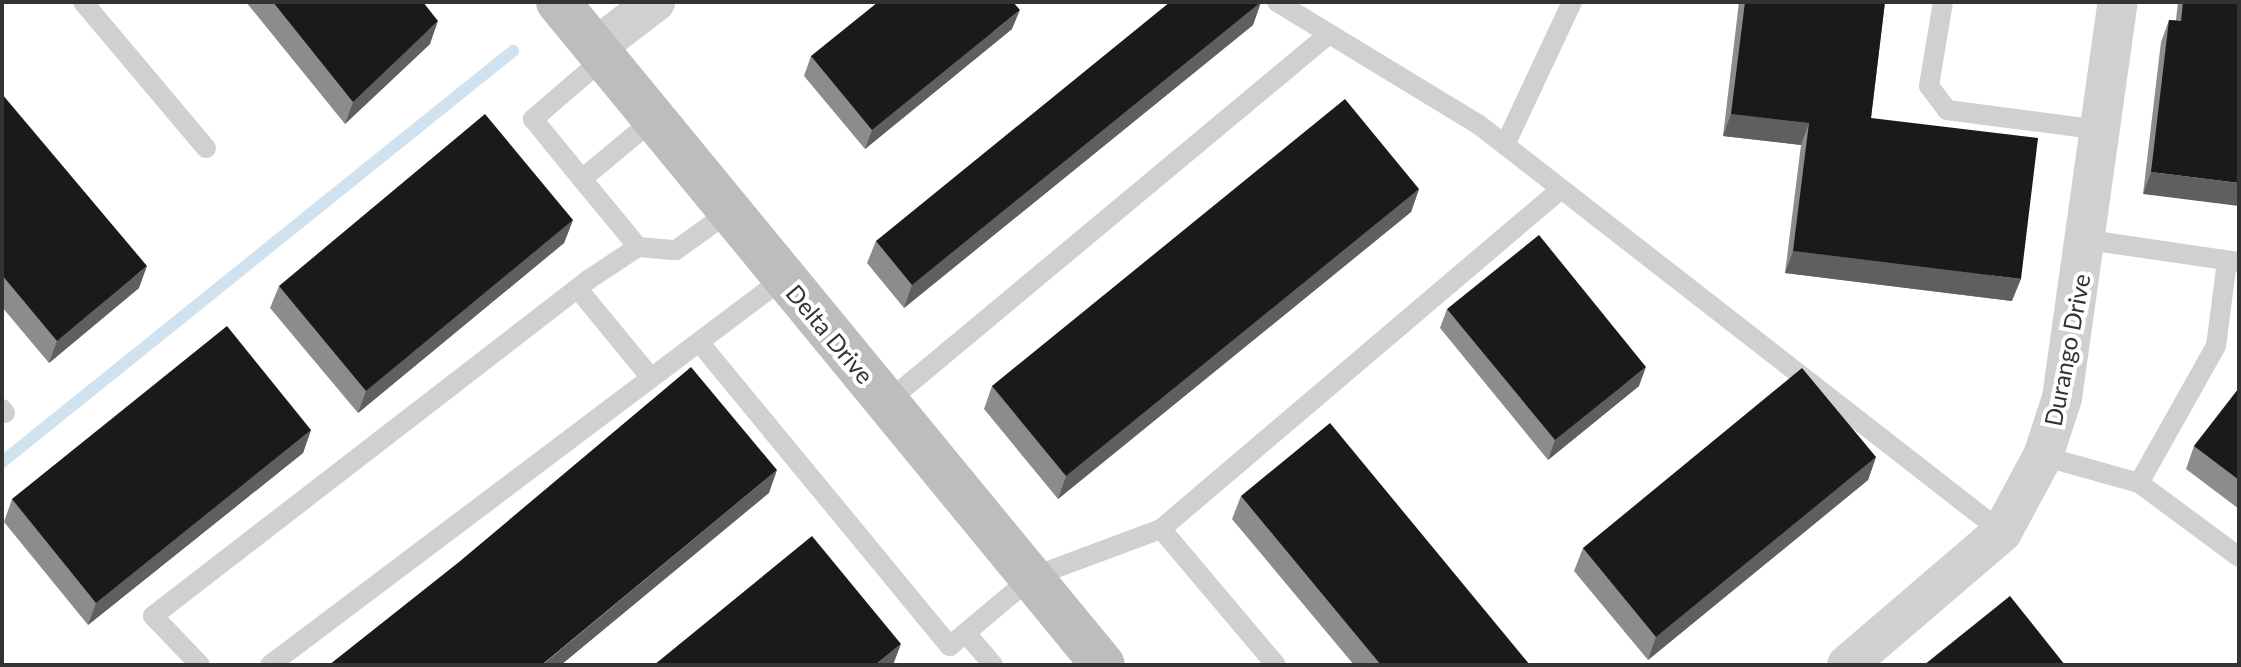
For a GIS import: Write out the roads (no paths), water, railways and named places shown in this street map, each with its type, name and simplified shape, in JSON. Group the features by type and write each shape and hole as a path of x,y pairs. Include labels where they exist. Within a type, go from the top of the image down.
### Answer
{"main road":[{"name":"Delta Drive","path":"558,2 1103,665"}],"street":[{"path":"600,53 655,2"},
{"name":"Durango Drive","path":"1847,665 2002,532 2043,456 2062,398 2088,240 2118,2"}],"lane":[{"path":"83,2 206,148"},
{"path":"1277,2 1478,124 2002,532"},
{"path":"1505,145 1572,2"},
{"path":"1943,2 1929,86 1947,110 2102,130"},
{"path":"887,402 1329,34"},
{"path":"600,53 533,119 638,247"},
{"path":"582,179 654,119"},
{"path":"699,342 950,646 1032,577 1161,529 1561,189"},
{"path":"200,665 153,616 578,289 638,247 676,250 730,211"},
{"path":"2088,240 2233,262 2216,346 2139,483"},
{"path":"270,665 784,278"},
{"path":"578,289 651,378"},
{"path":"2043,456 2139,483 2239,557"},
{"path":"1161,529 1276,665"},
{"path":"966,633 993,665"}],"waterway":[{"path":"2,462 513,51"}]}
